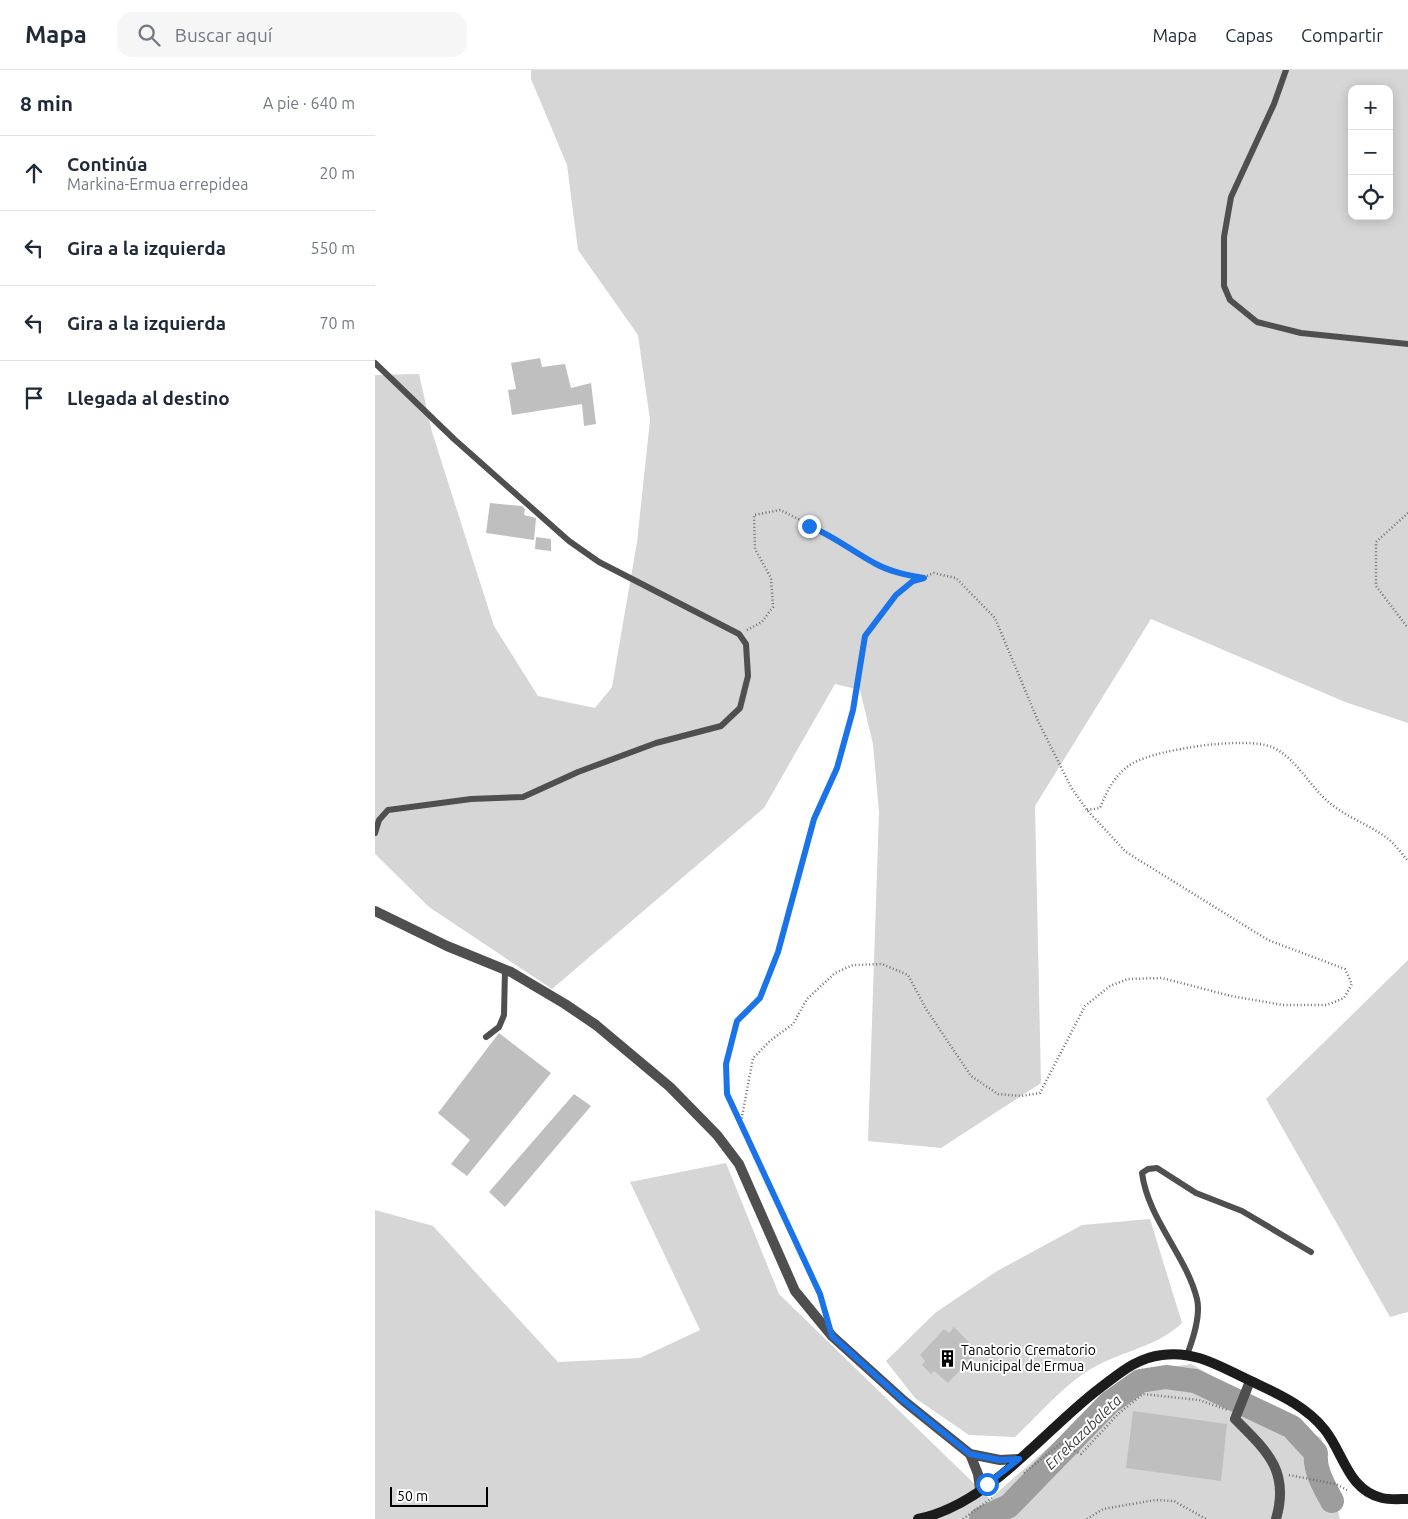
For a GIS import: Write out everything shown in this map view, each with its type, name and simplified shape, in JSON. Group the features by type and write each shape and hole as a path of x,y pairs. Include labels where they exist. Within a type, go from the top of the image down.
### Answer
{"main road":[{"path":"917,1519 956,1506 1019,1459 1082,1401 1123,1369 1161,1355 1187,1355 1221,1365 1288,1399 1316,1420 1326,1431 1348,1472 1367,1492 1382,1498 1408,1499"}],"street":[{"path":"375,910 447,946 505,970 565,1004 595,1025 670,1086 717,1135 739,1164 795,1291 832,1336 904,1401 970,1454 1000,1460 1019,1459"},
{"path":"1250,1381 1235,1419 1262,1446 1272,1460 1280,1479 1281,1489 1276,1519"},
{"path":"970,1454 978,1474 980,1489"}],"lane":[{"path":"1286,70 1274,104 1231,197 1224,246 1223,286 1229,300 1257,322 1301,334 1408,344"},
{"path":"375,362 454,439 569,541 599,562 739,634 746,644 748,676 739,708 721,726 657,742 578,772 523,797 471,799 388,810 379,820 375,833"},
{"path":"486,1037 499,1027 504,1016 505,970"},
{"path":"1187,1355 1195,1335 1197,1301 1183,1265 1157,1217 1143,1185 1142,1173 1157,1168 1196,1193 1242,1211 1311,1252"}],"path":[{"path":"739,634 762,622 773,607 771,578 755,549 754,515 780,510 829,534 876,564 901,574 924,578"},
{"path":"1408,513 1376,542 1376,586 1408,628"},
{"path":"741,1122 753,1058 771,1040 793,1024 807,999 835,973 853,965 882,964 908,975 926,1009 971,1076 998,1094 1021,1096 1040,1093 1085,1006 1110,986 1128,979 1162,978 1231,996 1283,1005 1327,1005 1344,998 1351,984 1345,969 1268,940 1126,852 1087,810 1071,787 1038,721 995,618 956,578 933,573 913,581 896,595 865,636 853,710 837,768 814,819 778,952 760,998 737,1021 726,1064 727,1094 820,1294 825,1311"},
{"path":"1087,810 1100,808 1110,784 1133,763 1181,748 1243,742 1272,748 1294,763 1324,798 1348,817 1388,839 1408,861"},
{"path":"1023,1473 1061,1443 1081,1454 1118,1414 1143,1394 1199,1400 1238,1412"},
{"path":"1285,1468 1289,1475 1336,1484"},
{"path":"963,1519 993,1497"},
{"path":"1087,1519 1103,1509 1155,1500 1174,1501 1206,1519"}],"shaded area":[{"path":"531,70 1408,70 1408,723 1345,702 1151,619 1035,806 1041,1083 941,1148 868,1141 879,812 873,744 860,690 835,684 764,808 552,989 429,907 375,854 375,375 419,374 432,432 494,626 538,696 595,708 612,687 637,542 650,420 638,335 578,250 567,165 531,79"},
{"path":"1408,960 1408,1312 1390,1317 1266,1099"},
{"path":"726,1163 779,1294 990,1499 1133,1373 1191,1364 1321,1438 1340,1519 375,1519 375,1210 433,1226 558,1362 640,1358 700,1330 630,1182"},
{"path":"1150,1219 1182,1323 1163,1337 1100,1364 1076,1379 1015,1437 969,1435 915,1398 886,1361 935,1313 997,1271 1082,1225"}],"building":[{"path":"540,358 542,367 565,364 571,388 591,383 596,424 584,426 582,404 512,415 508,390 516,389 511,363"},
{"path":"490,503 522,506 525,509 524,515 536,518 534,540 486,533"},
{"path":"536,537 551,539 551,551 535,549"},
{"path":"499,1033 551,1073 467,1176 451,1164 470,1140 438,1113"},
{"path":"574,1094 591,1106 505,1207 489,1192"},
{"name":"Tanatorio Crematorio Municipal de Ermua","path":"954,1327 969,1342 965,1346 974,1355 948,1383 934,1371 931,1374 922,1365 925,1361 920,1355 944,1329 949,1333"},
{"path":"1133,1411 1227,1424 1221,1481 1126,1468"}],"waterway":[{"name":"Errekazabaleta","path":"981,1519 1009,1506 1109,1403 1140,1381 1166,1377 1195,1381 1292,1427 1316,1453 1318,1472 1332,1501"}],"place":[{"name":"Tanatorio Crematorio Municipal de Ermua","path":"947,1358"}],"route":[{"path":"809,526 829,534 876,564 901,574 924,578 913,581 896,595 865,636 853,710 837,768 814,819 778,952 760,998 737,1021 726,1064 727,1094 820,1294 832,1336 904,1401 970,1454 1000,1460 1019,1459 987,1484"}]}
